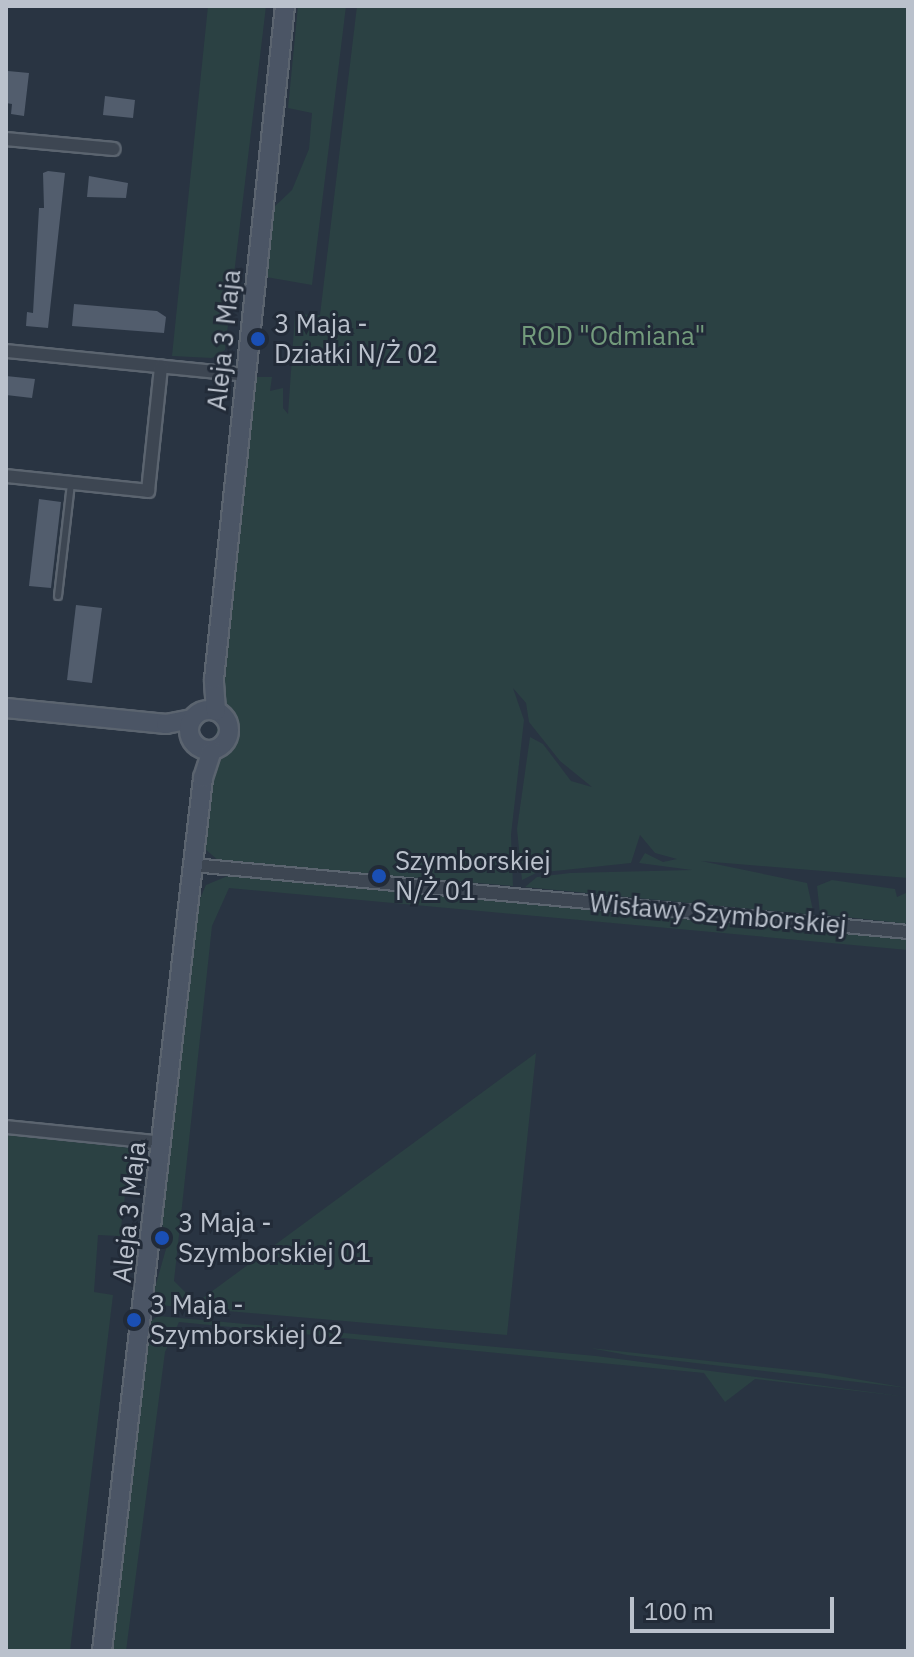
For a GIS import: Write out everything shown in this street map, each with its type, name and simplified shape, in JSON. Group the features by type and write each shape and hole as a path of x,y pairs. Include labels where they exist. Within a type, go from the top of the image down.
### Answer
{"street":[{"name":"Aleja 3 Maja","path":"203,714 214,679 285,6"},
{"path":"6,139 114,149"},
{"path":"6,351 247,375"},
{"path":"6,476 148,491 161,367"},
{"path":"6,708 166,724 203,714 229,732 200,746"},
{"path":"200,746 203,714"},
{"path":"166,724 200,746"},
{"name":"Aleja 3 Maja","path":"102,1651 203,778 200,746"},
{"name":"Wisławy Szymborskiej","path":"193,865 908,932"},
{"path":"6,1127 163,1143"}],"lane":[{"path":"58,596 71,483"}],"green space":[{"path":"208,6 266,6 225,350 212,358 172,356"},
{"path":"298,6 346,6 312,285 266,277 273,208 292,190 309,149 312,113 288,108"},
{"name":"ROD \"Odmiana\"","path":"357,6 908,6 908,878 701,861 807,883 814,915 525,887 537,877 570,873 692,870 639,863 645,853 663,862 677,859 655,853 640,835 631,863 536,873 522,880 517,829 530,737 543,744 571,781 592,787 560,761 529,722 526,703 513,688 524,720 511,835 513,886 219,861 205,849 252,377 272,377 270,391 283,388 283,408 288,414 295,314 320,315"},
{"path":"230,875 908,939 908,950 229,888 212,926 174,1281 196,1303 536,1053 507,1335 158,1305 152,1298 168,1242 161,1221 195,910 206,885"},
{"path":"832,880 895,889 897,897 908,892 908,924 820,914 817,886"},
{"path":"6,1135 131,1148 120,1236 98,1235 94,1292 113,1295 70,1651 6,1651"},
{"path":"158,1316 596,1356 908,1397 755,1379 725,1402 704,1373 179,1322 165,1352 126,1651 109,1651 149,1322"},
{"path":"590,1348 820,1373 908,1388 627,1355"}],"building":[{"path":"8,71 29,73 24,116 11,114 12,104 6,103"},
{"path":"105,96 135,100 133,118 103,115"},
{"path":"43,173 65,173 48,328 26,326 27,312 33,313 39,208 44,208"},
{"path":"89,176 128,183 126,198 87,197"},
{"path":"74,304 157,311 166,317 164,333 72,326"},
{"path":"6,376 35,379 32,398 6,395"},
{"path":"39,499 61,502 51,588 29,586"},
{"path":"76,605 102,608 92,683 67,680"}],"place":[{"name":"3 Maja - Działki N/Ż 02","path":"258,339"},
{"name":"Szymborskiej N/Ż 01","path":"379,876"},
{"name":"3 Maja - Szymborskiej 01","path":"162,1238"},
{"name":"3 Maja - Szymborskiej 02","path":"134,1320"}]}
